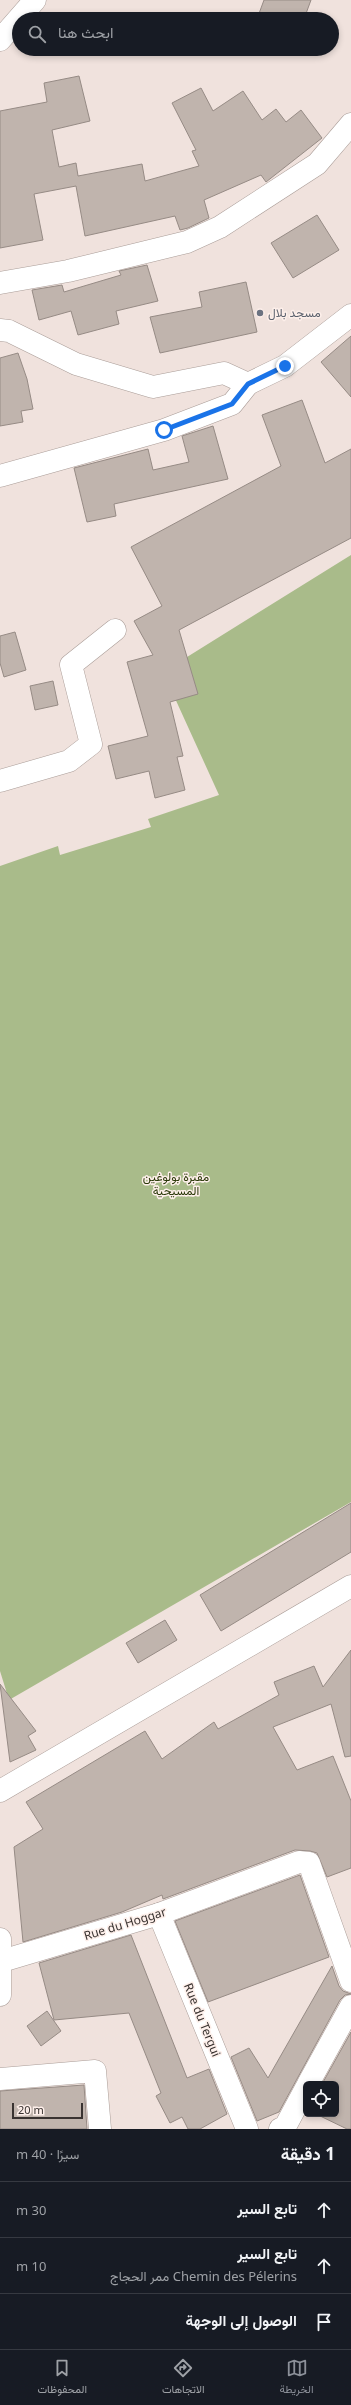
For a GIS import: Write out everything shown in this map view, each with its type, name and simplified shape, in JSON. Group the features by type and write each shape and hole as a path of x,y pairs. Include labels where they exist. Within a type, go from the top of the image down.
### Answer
{"street":[{"path":"24,12 35,0"},
{"path":"0,40 12,26"},
{"path":"0,282 68,271 187,242 220,227 317,164 351,124"},
{"path":"0,476 164,430 232,404 248,384 285,366 351,315"},
{"path":"0,330 8,331 76,364 153,388 224,373 248,384"},
{"path":"0,781 69,761 91,744 71,665 115,630"},
{"path":"0,1791 351,1586"},
{"name":"Rue du Hoggar","path":"1,1950 159,1914 299,1862 310,1863 351,1981"},
{"name":"Rue du Tergui","path":"159,1914 245,2128"},
{"path":"0,1995 1,1950"},
{"path":"310,2081 351,2006"},
{"path":"0,2079 95,2071 100,2129"},
{"path":"280,2129 285,2127 303,2094"}],"green space":[{"name":"مقبرة بولوغين المسيحية","path":"351,555 351,1502 9,1700 0,1671 0,866 58,846 60,855 151,827 148,819 219,795 163,672"}],"building":[{"path":"264,0 311,0 307,12 260,12"},
{"path":"79,76 90,121 52,130 59,167 76,163 78,176 142,164 145,181 199,166 192,151 196,150 172,103 201,88 213,111 243,91 262,120 276,109 286,122 301,110 322,138 266,182 261,175 204,200 209,218 188,228 180,230 175,216 85,236 76,186 34,194 43,240 0,248 0,111 47,102 44,83"},
{"path":"317,215 339,250 293,278 271,243"},
{"path":"147,265 158,301 116,311 119,324 78,335 71,311 39,320 32,290 62,285 64,292 121,275 119,271"},
{"path":"246,282 257,332 160,353 150,317 202,307 199,292"},
{"path":"351,336 351,397 321,362"},
{"path":"18,353 27,379 33,409 21,411 23,422 0,426 0,358"},
{"path":"302,400 325,463 351,449 351,538 179,630 198,694 170,702 183,756 177,757 185,790 155,798 149,771 116,779 108,746 148,736 127,662 153,655 134,621 162,606 131,547 281,466 262,415"},
{"path":"213,426 228,479 114,504 116,516 87,522 74,468 148,449 153,470 189,462 182,436"},
{"path":"15,632 26,670 4,677 0,663 0,636"},
{"path":"53,681 58,705 35,710 30,686"},
{"path":"351,1503 351,1552 221,1631 200,1595"},
{"path":"165,1620 177,1640 138,1663 126,1643"},
{"path":"351,1650 351,1756 345,1757 331,1704 273,1727 297,1770 333,1756 351,1801 351,1868 327,1877 317,1853 295,1850 163,1899 162,1895 122,1912 23,1942 14,1847 43,1829 26,1802 145,1731 162,1759 214,1722 218,1729 279,1695 274,1682 314,1666 323,1687"},
{"path":"0,1684 36,1731 28,1736 36,1750 10,1762"},
{"path":"300,1875 329,1957 208,2002 175,1921"},
{"path":"131,1935 187,2078 209,2069 227,2114 200,2129 188,2129 182,2117 170,2123 156,2096 161,2093 129,2013 54,2020 39,1963"},
{"path":"332,1966 339,1986 343,1991 351,1994 345,1995 340,2000 279,2112 257,2121 231,2057 249,2048 268,2078"},
{"path":"47,2011 61,2031 41,2046 27,2026"},
{"path":"351,2032 351,2129 347,2129 322,2117 339,2117 339,2081 324,2081"},
{"path":"84,2085 87,2129 0,2129 0,2091"}],"place":[{"name":"مسجد بلال","path":"260,313"}],"route":[{"path":"164,430 232,404 248,384 285,366"}]}
